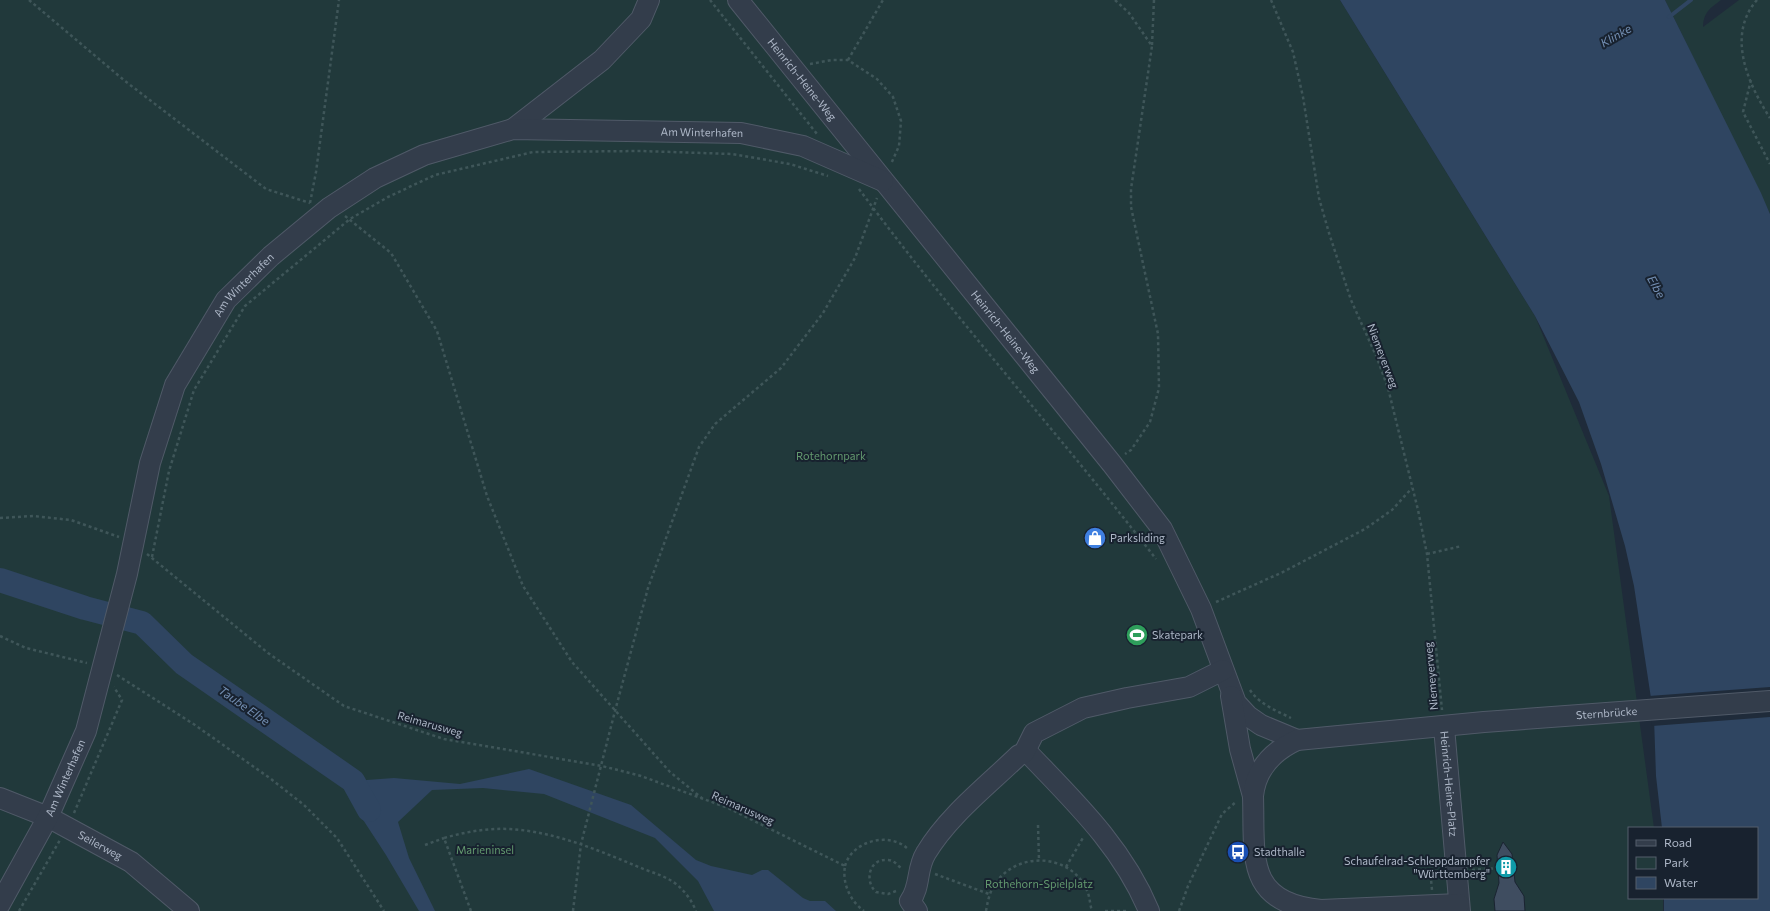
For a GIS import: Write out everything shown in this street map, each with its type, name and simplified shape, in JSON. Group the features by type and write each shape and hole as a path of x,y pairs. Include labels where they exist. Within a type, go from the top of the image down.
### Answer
{"street":[{"name":"Am Winterhafen","path":"512,129 602,60 641,19 649,0"},
{"name":"Heinrich-Heine-Weg","path":"738,0 1112,464 1162,530 1201,609 1236,703 1248,716 1268,729 1297,740"},
{"name":"Am Winterhafen","path":"0,904 48,817 86,731 127,574 150,463 175,385 226,300 271,256 329,208 375,178 424,155 512,129 741,133 803,146 883,181"},
{"name":"Heinrich-Heine-Weg","path":"1226,679 1240,749 1244,798"},
{"path":"917,911 910,902 919,883 910,869 926,852 943,830 1019,755 1024,752 1034,733 1083,708 1226,679"},
{"name":"Sternbrücke","path":"1444,727 1484,722 1770,701"},
{"name":"Heinrich-Heine-Platz","path":"1444,727 1459,907 1434,905 1321,910 1298,905 1275,896 1262,882 1258,873 1244,798 1260,770 1270,758 1284,746 1297,740 1444,727"},
{"path":"1024,752 1030,755 1093,820 1129,871 1149,911"},
{"name":"Seilerweg","path":"0,798 48,817 131,862 189,911"}],"path":[{"path":"29,0 125,81 266,189 329,208 350,219 391,253 437,331 487,496 523,586 572,662 614,711 670,772 703,799"},
{"path":"310,203 316,172 339,0"},
{"name":"Heinrich-Heine-Weg","path":"710,0 819,136"},
{"path":"848,60 883,0"},
{"path":"1115,0 1129,13 1152,46"},
{"path":"1112,464 1132,450 1150,422 1159,388 1158,334 1131,207 1131,189 1152,46 1154,0"},
{"name":"Niemeyerweg","path":"1271,0 1293,52 1303,97 1319,198 1327,226 1351,300 1377,358 1388,388 1412,487 1427,554 1444,727"},
{"path":"1757,0 1748,11 1742,28 1744,58 1751,80 1770,118"},
{"path":"573,911 581,844 602,766 614,711 648,588 699,447 715,424 781,368 823,313 855,258 883,181 899,146 901,121 893,97 877,79 848,60 832,60 804,65 794,69"},
{"path":"1751,80 1743,112 1770,164"},
{"path":"152,558 169,471 194,390 245,306 350,219 388,196 435,175 533,152 641,151 732,154 790,164 835,179"},
{"path":"858,186 873,208 981,343 1101,488 1156,559"},
{"path":"1212,604 1283,572 1365,529 1392,510 1412,487"},
{"name":"Reimarusweg","path":"0,518 33,516 71,520 134,542 268,653 344,706 444,739 602,766 641,776 728,808 844,866"},
{"path":"1427,554 1462,546"},
{"path":"0,636 26,648 103,666 195,725 271,778 304,805 336,838 384,911"},
{"path":"1249,689 1253,695 1270,708 1291,718"},
{"path":"1180,911 1188,886 1222,814 1244,798"},
{"path":"1066,867 1093,820"},
{"path":"1038,825 1038,860"},
{"path":"425,845 444,838 468,832 510,829 531,832 581,844 666,878 678,885 688,896 696,911"},
{"path":"444,838 471,911"},
{"path":"864,911 849,893 844,877 844,866 849,857 861,847 876,840 898,842 905,846 916,859 910,869"},
{"path":"898,889 888,894 879,893 872,887 869,876 874,865 881,860 893,861 910,869 989,894"},
{"path":"986,911 989,894 997,881 1008,870 1022,863 1038,860 1052,861 1066,867 1078,877 1088,893 1092,911"},
{"path":"1472,870 1498,868"},
{"path":"1430,869 1434,905"},
{"path":"1104,911 1128,910"}],"green space":[{"name":"Rotehornpark","path":"0,0 1340,0 1535,316 1609,496 1654,827 1628,827 1628,899 1663,899 1663,911 0,911"},
{"path":"1665,0 1721,0 1706,14 1703,27 1739,0 1770,0 1770,214"}],"water":[{"name":"Elbe","path":"1340,0 1665,0 1761,193 1770,214 1770,911 1664,911 1664,899 1758,899 1758,827 1662,827 1656,776 1654,718 1634,586 1625,546 1601,464 1579,402 1535,316"},
{"path":"529,769 631,805 696,860 711,866 752,875 762,870 768,870 803,898 810,901 825,901 836,911 714,911 698,881 655,838 544,794 483,788 432,790 398,822 409,858 435,911 419,911 386,855 356,809 353,781 394,778 460,784"}],"pier":[{"path":"1770,687 1770,717 1652,726 1649,696"}],"building":[{"name":"Schaufelrad-Schleppdampfer \"Württemberg\"","path":"1503,842 1512,854 1515,882 1524,896 1525,911 1495,911 1494,899 1499,883 1497,855"}],"waterway":[{"name":"Klinke","path":"1669,17 1691,0"},
{"name":"Taube Elbe","path":"0,580 85,608 142,623 184,664 353,781 369,810"}],"place":[{"name":"Parksliding","path":"1095,538"},
{"name":"Skatepark","path":"1137,635"},
{"name":"Stadthalle","path":"1238,852"},
{"name":"Schaufelrad-Schleppdampfer \"Württemberg\"","path":"1506,867"}],"park label":[{"name":"Marieninsel","path":"485,850"},
{"name":"Rothehorn-Spielplatz","path":"1039,884"}]}
